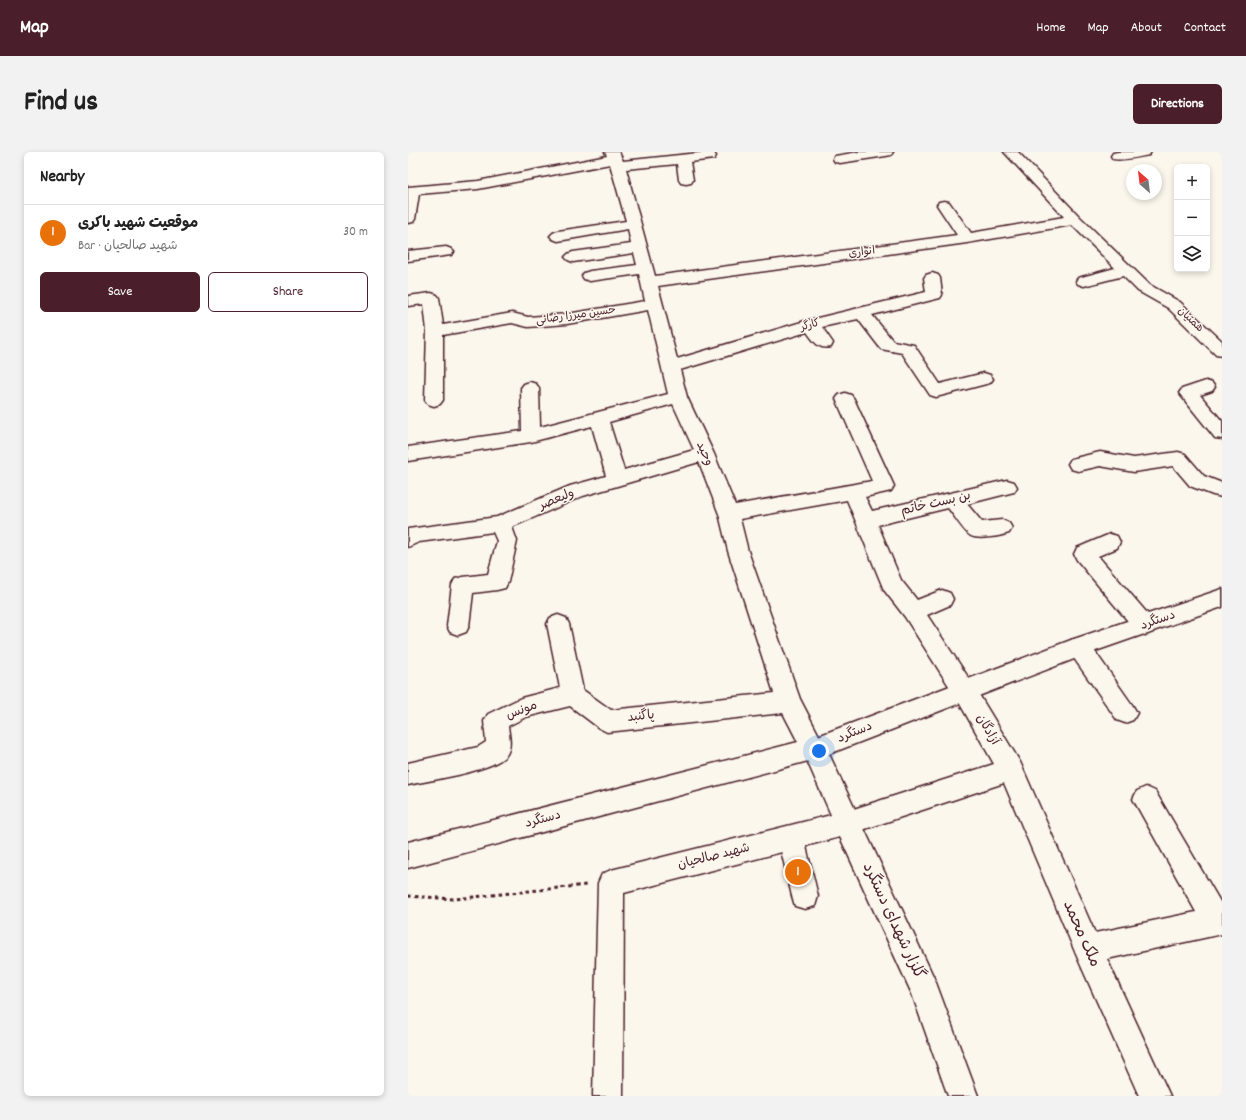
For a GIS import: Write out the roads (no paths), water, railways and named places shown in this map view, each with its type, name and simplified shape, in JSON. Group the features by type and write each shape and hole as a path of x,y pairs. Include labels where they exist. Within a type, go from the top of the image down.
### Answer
{"street":[{"path":"840,159 886,152"},
{"name":"همتیان","path":"1011,152 1075,220 1144,288 1174,305 1220,347"},
{"path":"1118,156 1144,152"},
{"path":"408,219 410,191 478,185 615,159 710,156"},
{"path":"682,158 686,180"},
{"name":"وحید","path":"615,159 634,224 678,397 705,454 729,514 738,551 789,702 814,749"},
{"path":"944,205 966,238"},
{"name":"انواری","path":"590,276 647,275 966,238 1075,220"},
{"path":"558,236 634,224"},
{"path":"573,257 640,247"},
{"path":"408,256 446,252"},
{"path":"1084,281 1126,270"},
{"name":"کارگر","path":"671,367 811,325 934,295 932,278"},
{"path":"408,301 431,298 435,331 434,400"},
{"name":"حسین میرزا رضائی","path":"435,331 512,318 528,322 567,319 655,304"},
{"path":"862,312 887,345 908,349 936,391 984,379"},
{"path":"811,325 825,343"},
{"path":"1206,387 1188,393 1222,433"},
{"path":"530,388 531,436"},
{"path":"408,454 531,436 678,397"},
{"path":"729,514 884,486 846,399"},
{"path":"598,419 617,480"},
{"name":"ولیعصر","path":"408,539 415,535 500,524 577,491 705,454"},
{"path":"1078,464 1100,459 1134,465 1178,459 1197,481 1221,490"},
{"name":"بن بست خاتم","path":"866,520 1007,487"},
{"name":"آزادگان","path":"853,492 892,584 913,611 964,690 1011,770"},
{"path":"953,500 977,530 1002,528"},
{"path":"458,626 463,585 497,582 507,541 500,524"},
{"path":"1110,542 1084,554 1145,626"},
{"name":"دستگرد","path":"408,855 814,749 1079,647 1145,626 1222,598"},
{"path":"913,611 942,599"},
{"path":"558,624 573,695"},
{"path":"1079,647 1124,713"},
{"name":"پاگنبد","path":"573,695 607,721 789,702"},
{"name":"مونس","path":"408,774 484,757 498,747 496,721 521,708 573,695"},
{"name":"گلزار شهدای دستگرد","path":"814,749 846,823 925,990 963,1096"},
{"name":"شهید صالحیان","path":"608,1096 611,883 846,823 1011,770"},
{"name":"ملک محمد","path":"1011,770 1088,949 1155,1096"},
{"path":"1088,949 1219,921 1146,799"},
{"path":"791,838 805,896"}],"place":[{"name":"موقعیت شهید باکری","path":"798,872"}]}
